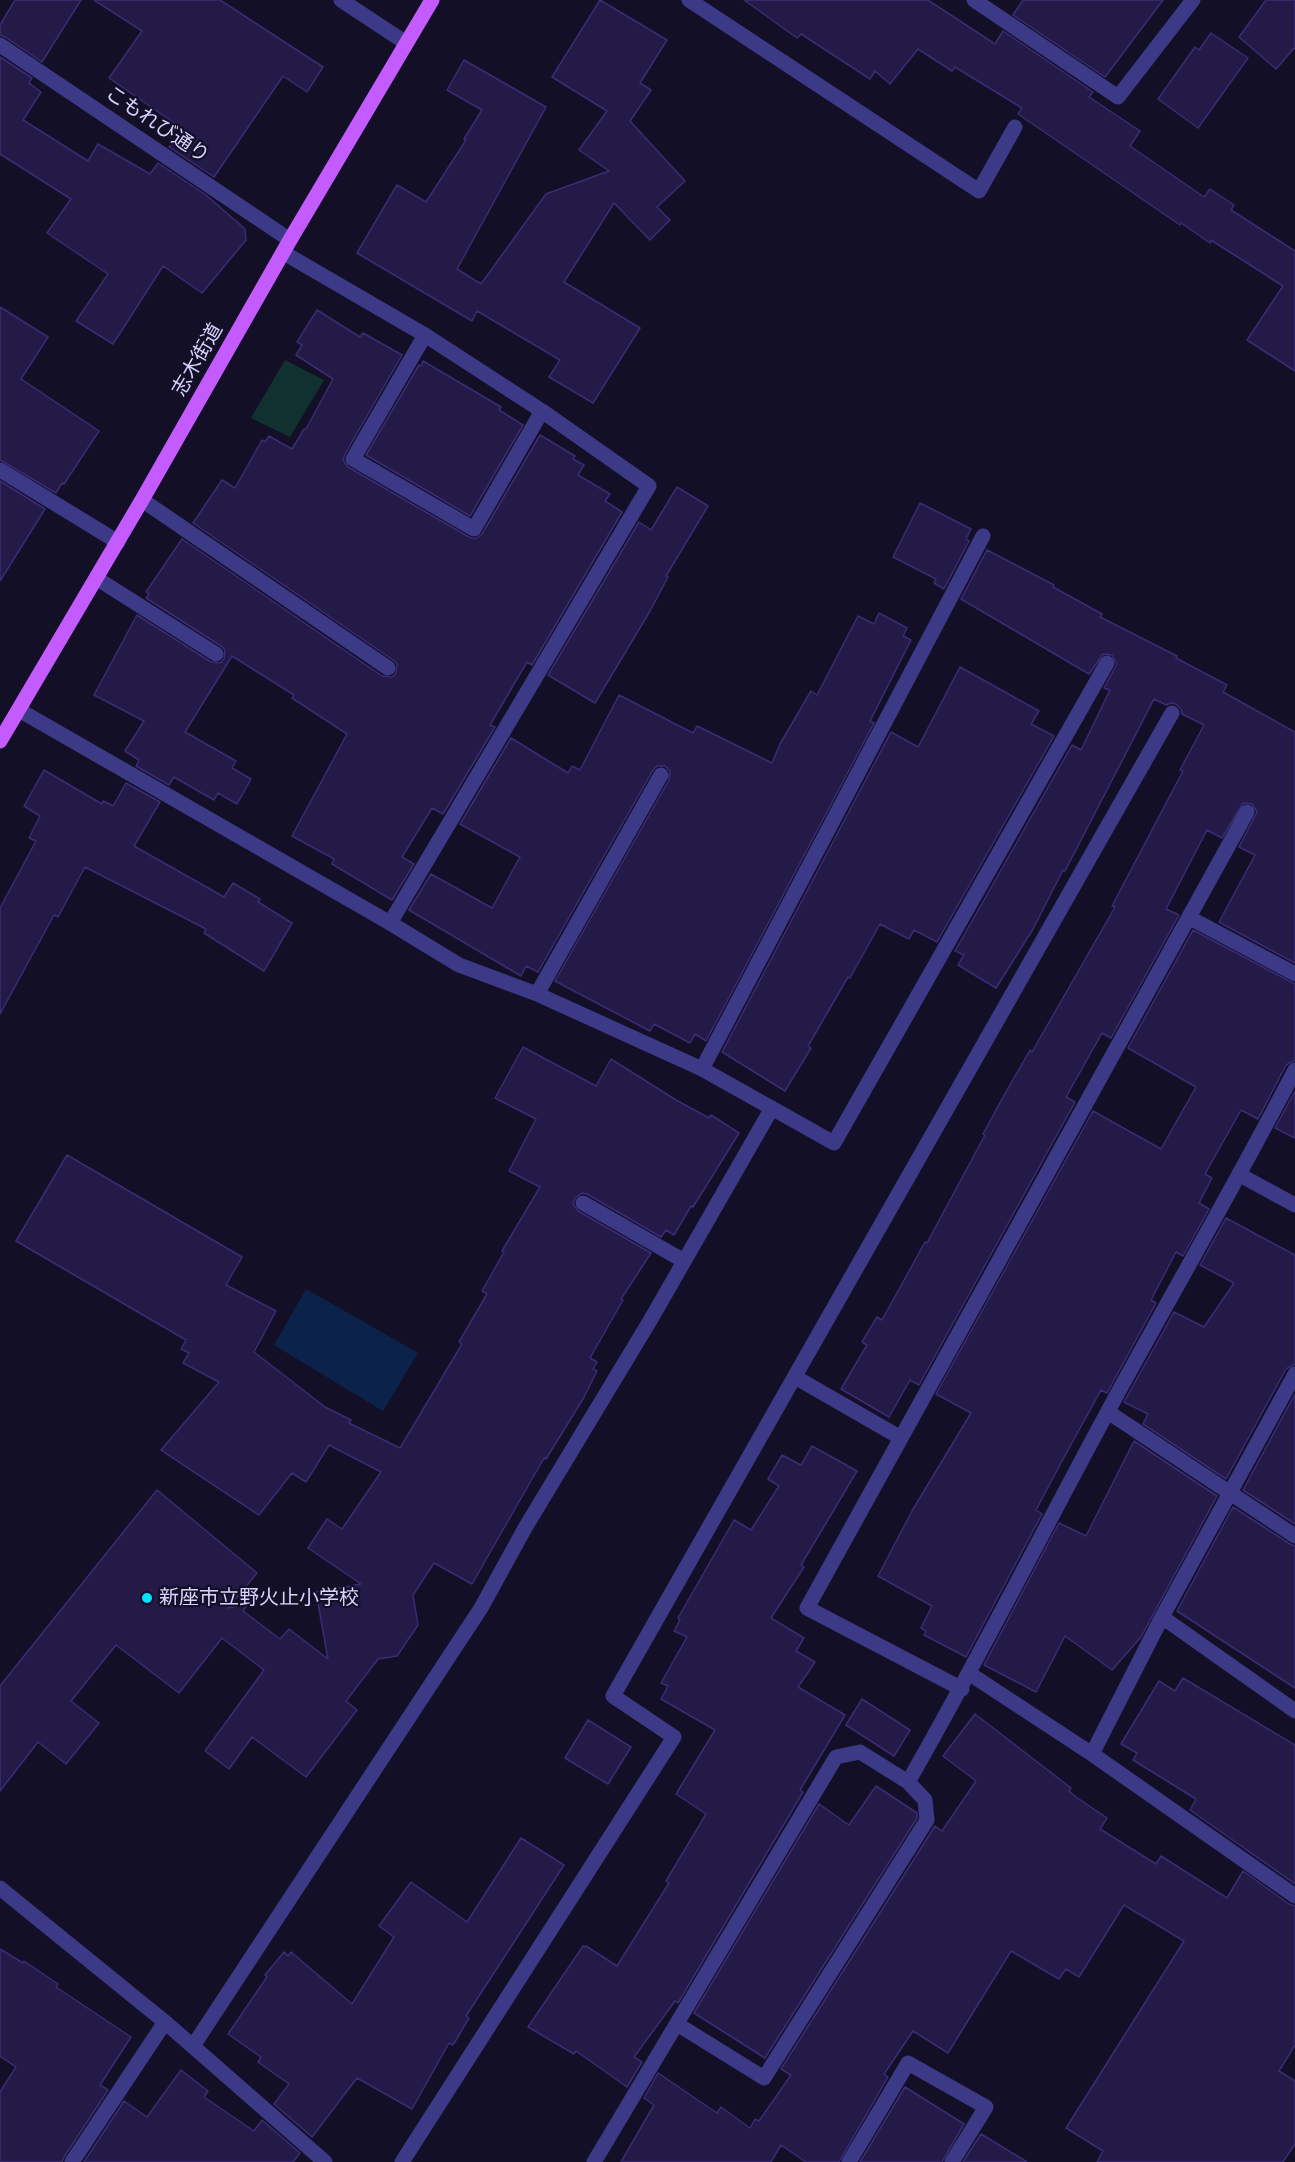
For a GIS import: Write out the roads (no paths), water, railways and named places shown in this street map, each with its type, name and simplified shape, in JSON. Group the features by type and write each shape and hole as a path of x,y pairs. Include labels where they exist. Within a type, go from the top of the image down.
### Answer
{"main road":[{"name":"志木街道","path":"0,741 432,0"}],"street":[{"path":"341,0 406,43"},
{"path":"689,0 979,191 1015,127"},
{"path":"974,0 1118,98 1193,0"},
{"name":"こもれび通り","path":"0,45 287,246 542,411 649,486 390,923"},
{"path":"425,335 353,459 474,529 542,411"},
{"path":"0,470 117,542"},
{"path":"142,500 388,668"},
{"path":"702,1068 983,536"},
{"path":"96,579 216,654"},
{"path":"19,710 459,965 537,994 702,1068 834,1143 1107,663"},
{"path":"402,2162 674,1737 613,1696 1172,713"},
{"path":"537,994 661,775"},
{"path":"962,1689 807,1608 1247,812"},
{"path":"1190,918 1295,974"},
{"path":"908,1782 962,1689 1108,1412 1240,1175 1295,1070"},
{"path":"193,2046 481,1608 525,1528 772,1108"},
{"path":"1240,1175 1295,1205"},
{"path":"583,1203 684,1261"},
{"path":"1092,1754 1162,1617 1295,1374"},
{"path":"795,1377 901,1438"},
{"path":"1108,1412 1295,1536"},
{"path":"1162,1617 1295,1711"},
{"path":"970,1674 1092,1754 1295,1896"},
{"path":"594,2162 836,1757 860,1752 908,1782 925,1800 927,1820 764,2078 677,2024"},
{"path":"0,1888 165,2022 325,2162"},
{"path":"72,2162 165,2022"},
{"path":"849,2162 908,2063 986,2107 952,2162"}],"water":[{"path":"306,1289 418,1353 383,1411 274,1345"}],"place":[{"name":"新座市立野火止小学校","path":"147,1598"}]}
